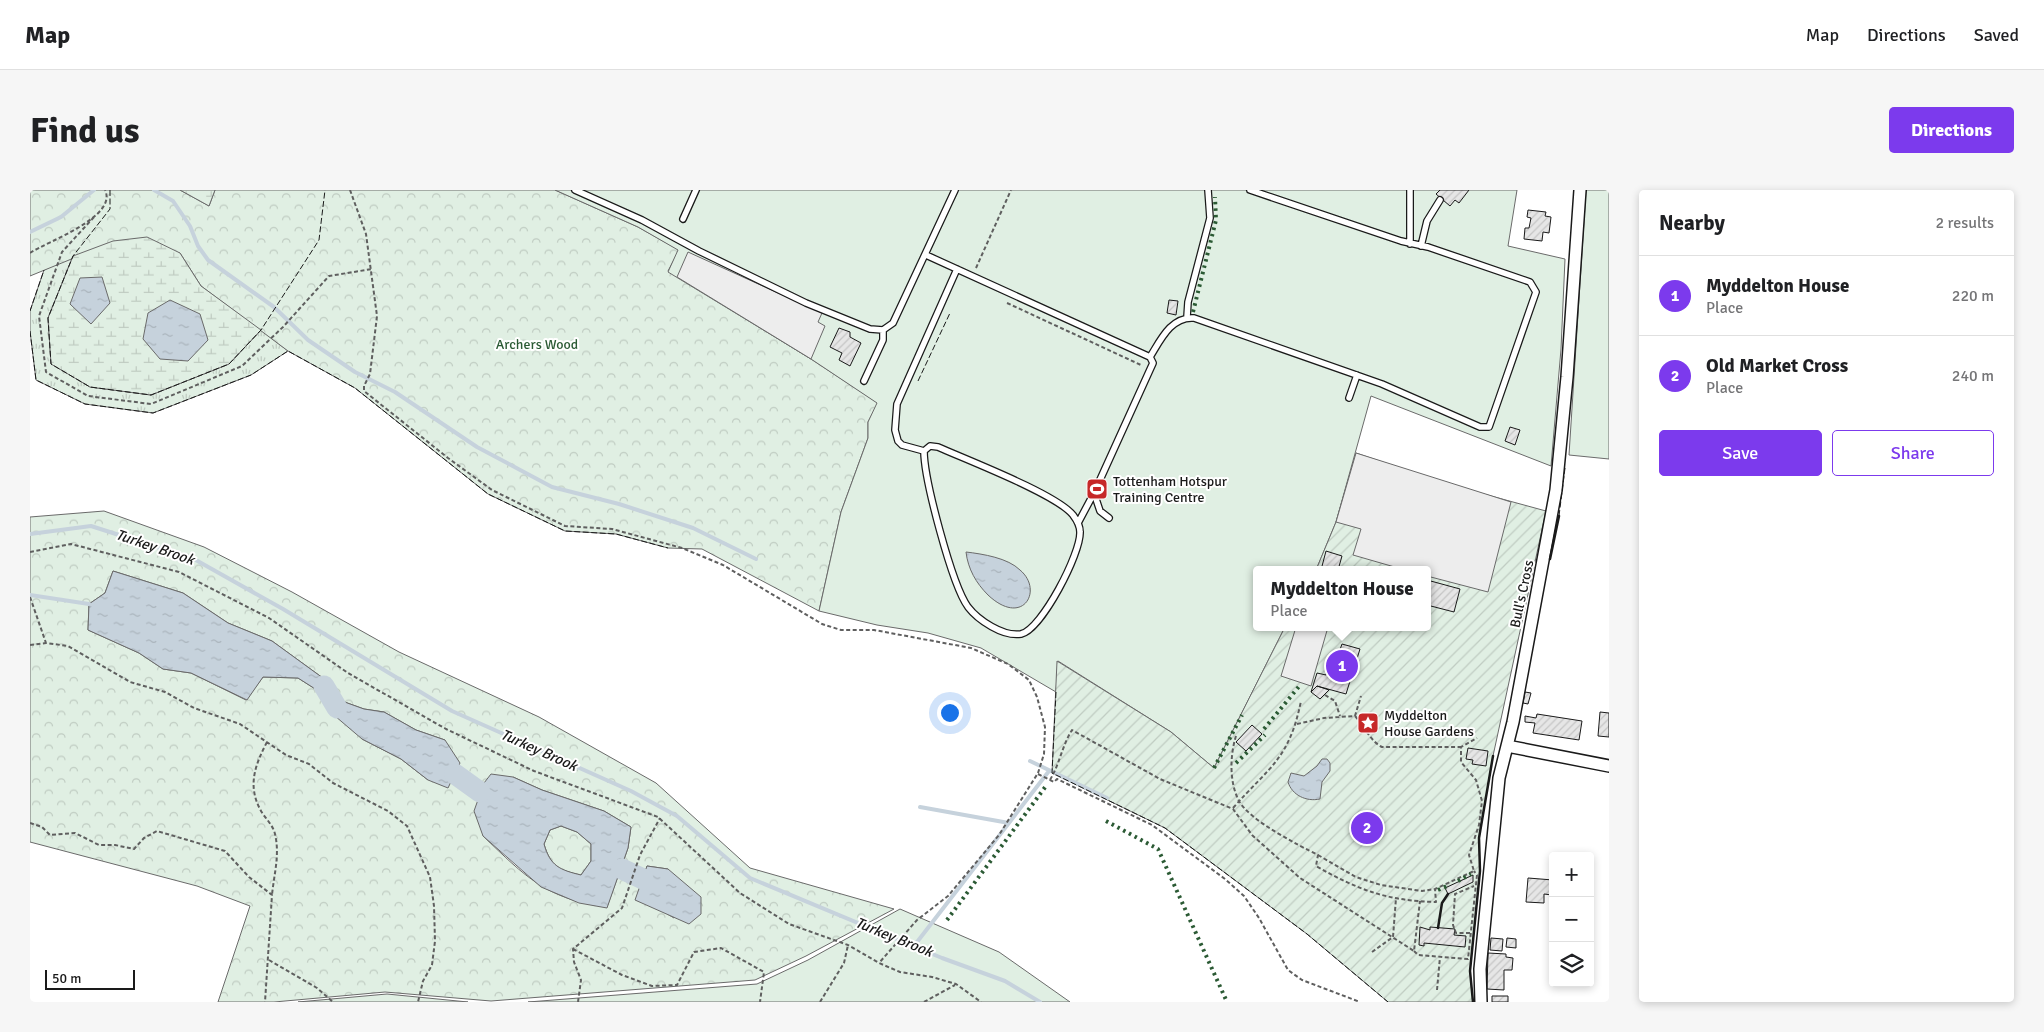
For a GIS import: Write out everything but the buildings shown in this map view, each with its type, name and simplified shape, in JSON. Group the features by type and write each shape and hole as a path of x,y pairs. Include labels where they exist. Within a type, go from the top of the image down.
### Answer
{"street":[{"name":"Bull's Cross","path":"1481,1002 1480,969 1491,874 1492,835 1499,778 1544,565 1556,490 1567,376 1580,190"},
{"path":"1507,746 1609,766"}],"lane":[{"path":"575,190 642,220 699,251 806,303 870,329 882,330 893,323 955,190"},
{"path":"683,219 696,190"},
{"path":"1187,317 1188,302 1210,218 1208,190"},
{"path":"1150,357 1167,331 1176,322 1187,317 1357,375 1480,427 1489,427 1536,292 1530,282 1250,190"},
{"path":"1410,190 1410,244"},
{"path":"1421,246 1427,221 1440,200"},
{"path":"926,255 1150,357 1153,363 1094,494 1078,524"},
{"path":"924,451 902,445 898,442 895,430 897,404 958,269"},
{"path":"864,381 883,340 882,330"},
{"path":"1349,398 1357,375"},
{"path":"930,446 938,447 1056,500 1073,515 1080,533 1071,562 1053,597 1034,626 1027,631 1015,634 993,627 968,607 956,579 938,524 924,451 930,446"},
{"path":"1094,494 1100,511 1109,518"}],"path":[{"path":"105,190 107,195 105,207 62,252 39,316 46,372 88,396 151,404 242,366 283,327 329,276 372,269"},
{"path":"350,190 366,234 378,316 370,374 364,391 485,485 565,526 612,529 682,548 722,565 822,624 842,630 874,630 971,648 1008,664 1029,680 1037,697 1045,727 1044,754 1038,774 999,835 948,896 917,920 878,963"},
{"path":"30,253 94,217"},
{"path":"30,552 71,544 180,572 270,618 348,673 446,729 534,771 660,818 740,893 789,924 848,945 878,963 900,972 932,977 956,984 981,1002"},
{"path":"30,597 46,644"},
{"path":"30,645 68,646 130,682 165,692 194,708 240,724 286,755 308,764 333,783 388,811 407,826 430,878 434,906 435,941 432,964 423,982 418,1002"},
{"path":"1325,696 1335,701 1340,716"},
{"path":"1355,716 1361,696"},
{"path":"1233,809 1280,758 1289,745 1297,724 1301,702"},
{"path":"1297,724 1340,716 1355,716"},
{"path":"1355,716 1368,732 1373,742 1382,748 1461,748 1477,738"},
{"path":"1050,780 1060,764 1066,740 1072,730 1160,778 1233,809 1252,834 1300,878 1418,955 1468,959 1474,886 1477,876 1469,855 1479,825 1482,801 1476,780 1461,762 1461,748"},
{"path":"1236,736 1232,749 1232,769 1239,802 1277,834 1356,877 1381,885 1422,891 1435,889 1474,871"},
{"path":"265,1002 272,895 278,853 274,831 260,810 253,792 253,774 268,742"},
{"path":"1038,774 1054,782 1056,779 1152,825 1226,879 1244,896 1259,918 1288,970 1302,980 1360,1002"},
{"path":"573,950 622,908 631,887 640,855 660,818"},
{"path":"30,823 42,827 50,834 75,833 99,845 115,845 134,849 144,838 157,830 225,851 249,877 272,895"},
{"path":"1318,855 1316,866 1366,892 1420,902 1436,902 1435,889"},
{"path":"1470,933 1456,932 1452,925 1455,894 1474,886"},
{"path":"1393,937 1396,898"},
{"path":"1414,951 1420,902"},
{"path":"1372,952 1393,937"},
{"path":"820,1002 844,962 848,945"},
{"path":"573,950 622,975 652,986 677,985 694,952 721,948 764,972 760,1002"},
{"path":"573,950 574,962 581,980 578,1002"},
{"path":"1437,990 1440,957"},
{"path":"268,959 295,973 333,1002"},
{"path":"924,1002 956,984"}],"green space":[{"name":"Archers Wood","path":"30,190 180,190 209,206 215,190 555,190 638,227 679,250 668,271 811,359 878,403 868,422 868,438 841,512 819,611 702,549 668,548 616,534 565,531 488,494 355,388 288,351 201,286 180,253 113,242 30,276"},
{"path":"180,190 215,190 209,206"},
{"name":"Tottenham Hotspur Training Centre","path":"555,190 1517,190 1508,246 1565,259 1561,349 1551,466 1371,396 1336,522 1318,566 1253,566 1253,631 1283,631 1214,768 1171,732 1058,661 1056,692 981,648 928,633 877,625 819,611 841,512 868,438 868,422 877,403 811,359 668,272 678,250 638,227"},
{"path":"1586,190 1609,190 1609,459 1569,455"},
{"path":"147,237 180,253 201,286 261,330 229,364 151,395 90,387 51,364 48,318 73,256 113,241"},
{"path":"73,256 48,318 51,363 90,387 151,395 229,364 261,330 288,351 251,375 153,413 85,404 36,380 30,331 30,311 44,270"},
{"name":"Myddelton House Gardens","path":"1356,453 1447,484 1546,511 1493,756 1479,838 1480,871 1470,971 1473,1002 1388,1002 1307,934 1165,828 1052,773 1057,661 1171,732 1214,768 1283,631 1431,631 1431,566 1318,566 1336,522"},
{"path":"104,511 204,547 292,592 399,652 539,717 656,783 750,868 894,909 806,956 755,980 491,1001 385,992 274,1002 218,1002 250,906 197,886 30,842 30,517","holes":["113,571 183,593 228,623 272,641 327,681 320,692 298,678 263,677 246,700 191,673 163,669 139,653 88,630 89,604 105,593","339,700 364,709 384,712 416,730 445,740 428,780 401,759 362,739","513,777 542,790 604,811 631,827 628,848 607,907 568,898 538,884 483,836","647,866 668,869 674,918 654,906 636,900"]},
{"path":"561,826 577,832 591,844 591,861 581,875 561,869 553,863 547,852 544,844 550,830"},
{"path":"900,909 999,952 1070,1002 528,1002 757,984 808,960"},
{"path":"387,994 468,1002 298,1002"}],"shaded area":[{"path":"688,252 822,313 818,322 825,326 811,359 677,277"},
{"path":"1356,453 1511,502 1488,592 1431,577 1431,566 1391,566 1353,555 1361,529 1336,522"},
{"path":"1295,631 1327,631 1311,686 1281,676"}],"water":[{"path":"102,277 110,303 91,324 70,304 80,278"},
{"path":"170,300 200,314 208,340 188,361 160,359 143,339 148,313"},
{"path":"966,552 987,555 1009,562 1020,570 1027,578 1030,587 1030,595 1026,602 1020,607 1011,608 1000,604 988,595 973,575"},
{"path":"113,571 183,593 228,623 272,641 327,681 320,692 298,678 263,677 247,700 191,673 163,669 139,653 88,630 89,604 105,593"},
{"path":"339,700 364,709 384,712 416,730 445,740 460,763 448,788 428,780 401,759 362,739 335,716"},
{"path":"1322,759 1327,759 1330,763 1330,771 1322,782 1320,799 1305,798 1296,794 1288,782 1291,773 1304,776 1317,766"},
{"path":"491,774 513,777 542,790 604,811 631,827 628,848 607,908 579,903 541,887 483,836 474,811 484,783","holes":["561,826 577,832 591,844 591,861 581,875 557,866 549,857 544,844 550,830"]},
{"path":"647,866 668,869 701,897 701,914 689,924 635,900"}],"waterway":[{"path":"30,232 61,217 94,190"},
{"path":"154,190 173,201 190,226 198,246 208,260 274,307 308,340 355,372 395,392 477,447 552,487 619,504 693,528 756,559"},
{"name":"Turkey Brook","path":"30,534 91,526 194,559 283,609 452,711 631,791 677,816 750,878 942,958 1005,981 1040,1002"},
{"path":"30,595 89,604"},
{"path":"324,686 337,708"},
{"path":"1030,761 1107,798"},
{"path":"914,946 1049,771"},
{"path":"455,774 480,792"},
{"path":"920,807 1009,823"},
{"path":"622,869 643,879"}],"hedge":[{"path":"1193,312 1216,220 1215,197"},
{"path":"1264,729 1301,684"},
{"path":"1214,768 1242,715"},
{"path":"1236,763 1265,735"},
{"path":"947,920 1046,786"},
{"path":"1106,821 1158,849 1227,1002"},
{"path":"1458,881 1471,874"},
{"path":"1438,890 1447,886"}],"fence":[{"path":"110,190 110,209 73,256 48,318 51,364 90,387 151,395 229,364 261,330 319,240 325,190"},
{"path":"30,311 44,270"},
{"path":"918,381 950,313"},
{"path":"30,331 36,380 85,404 153,413 251,375 288,351 355,388 488,494 565,531 616,534 668,548"},
{"path":"1559,516 1565,468"},
{"path":"1056,692 1052,773 1165,828 1307,934 1388,1002"}],"wall":[{"path":"1550,559 1559,516"},
{"path":"1473,1002 1470,971 1480,871 1479,838 1493,756"},
{"path":"1438,928 1442,903 1448,894"}],"place":[{"name":"Tottenham Hotspur Training Centre","path":"1097,489"},
{"name":"Myddelton House","path":"1342,666"},
{"name":"Myddelton House Gardens","path":"1368,723"},
{"name":"Old Market Cross","path":"1367,828"}]}
